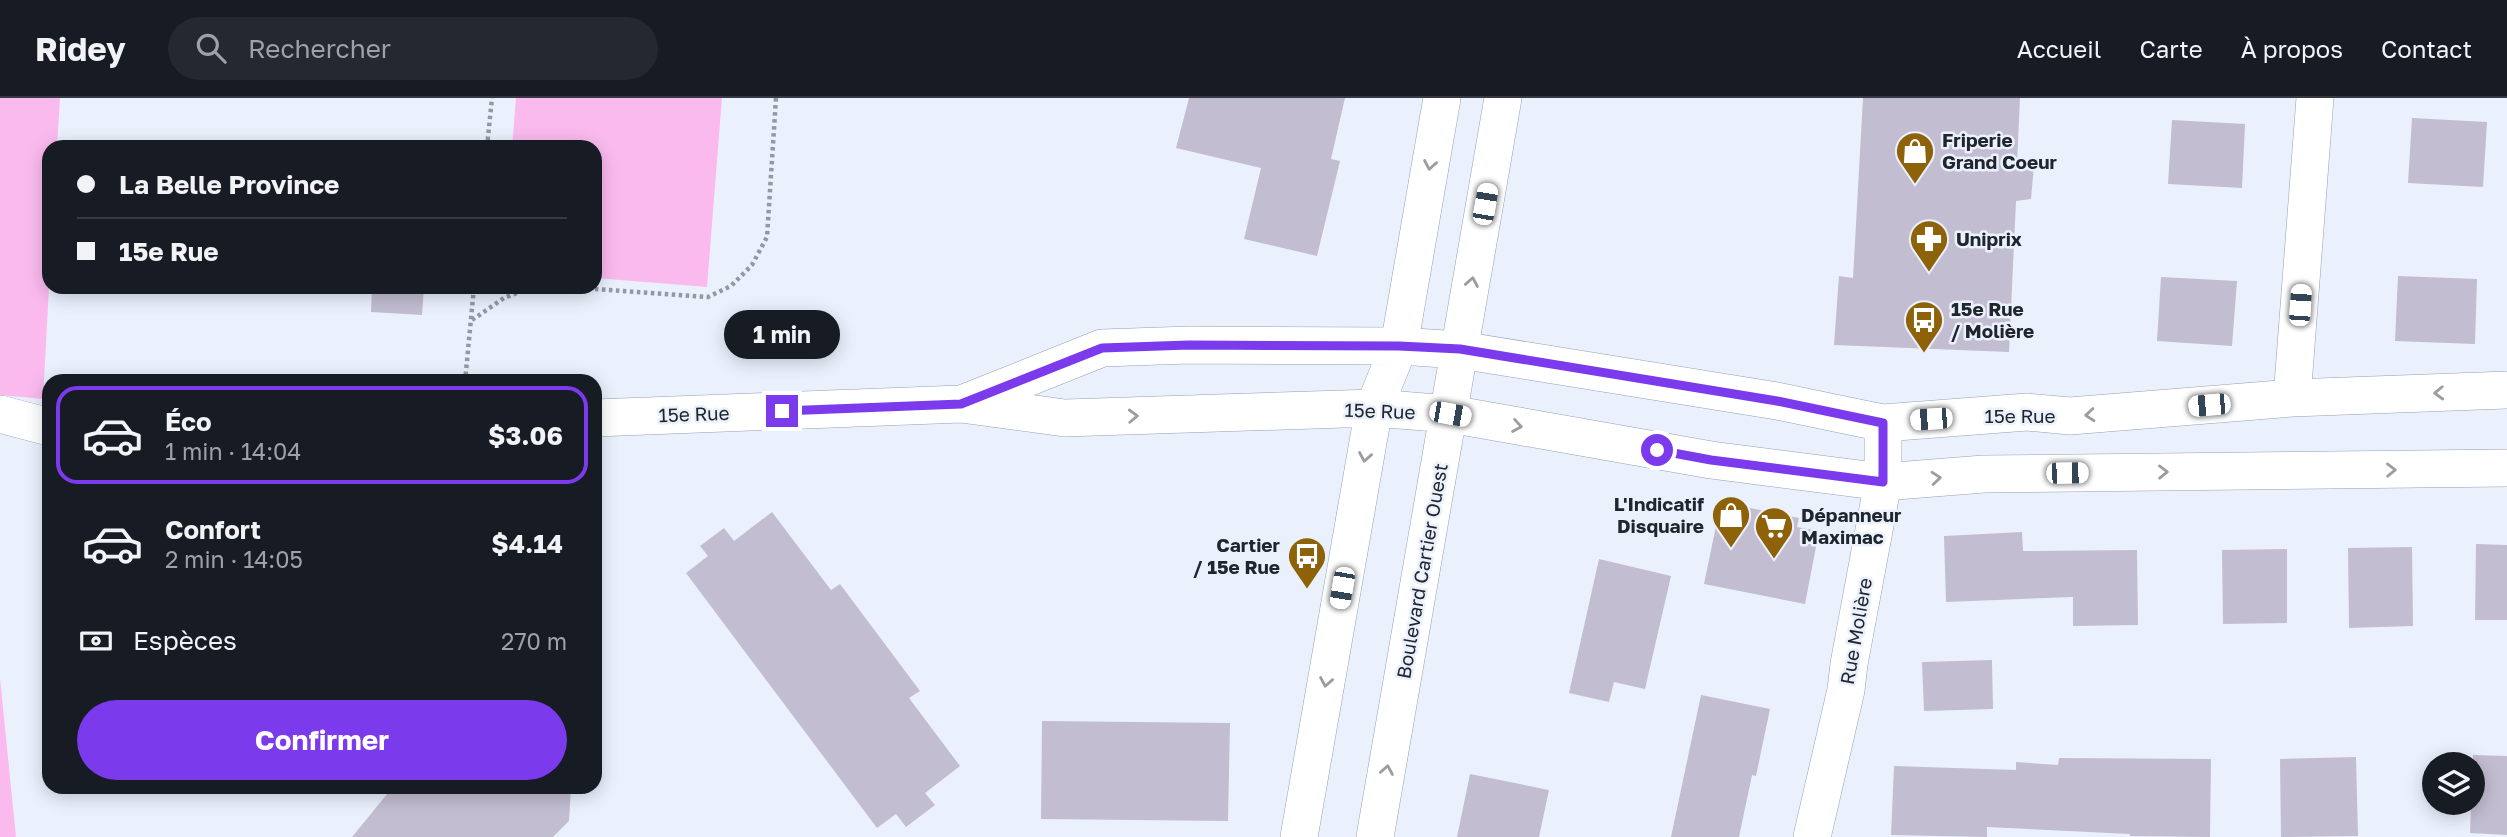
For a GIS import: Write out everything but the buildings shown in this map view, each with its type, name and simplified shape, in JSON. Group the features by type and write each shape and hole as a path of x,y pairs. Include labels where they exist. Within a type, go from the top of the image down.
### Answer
{"street":[{"path":"1299,837 1374,408 1399,346 1442,98"},
{"name":"Boulevard Cartier Ouest","path":"1376,837 1503,98"},
{"path":"2292,398 2315,98"},
{"name":"15e Rue","path":"961,404 1102,348 1189,345 1460,349 1777,401 1883,423 2027,412 2070,416 2292,398 2507,390"},
{"name":"15e Rue","path":"602,418 961,404 1065,418 1374,408 1450,414 1711,460 1883,482 1984,474 2507,468"},
{"path":"0,414 42,425"},
{"name":"Rue Molière","path":"1812,837 1846,690 1883,482 1883,423"}],"path":[{"path":"488,140 492,98"},
{"path":"602,290 708,297 731,286 752,265 767,237 776,98"},
{"path":"466,374 473,294"},
{"path":"471,320 514,294"}],"shaded area":[{"path":"0,98 60,98 57,140 42,140 42,294 49,294 42,399 0,395"},
{"path":"516,98 722,98 707,287 602,279 602,140 513,140"},
{"path":"0,678 16,837 0,837"}],"place":[{"name":"Friperie Grand Coeur","path":"1915,185"},
{"name":"Uniprix","path":"1929,273"},
{"name":"15e Rue / Molière","path":"1924,354"},
{"name":"L'Indicatif Disquaire","path":"1731,549"},
{"name":"Dépanneur Maximac","path":"1774,560"},
{"name":"Cartier / 15e Rue","path":"1307,590"}],"route":[{"path":"782,411 961,404 1102,348 1189,345 1460,349 1777,401 1883,423 1883,482 1711,460 1657,450"}]}
